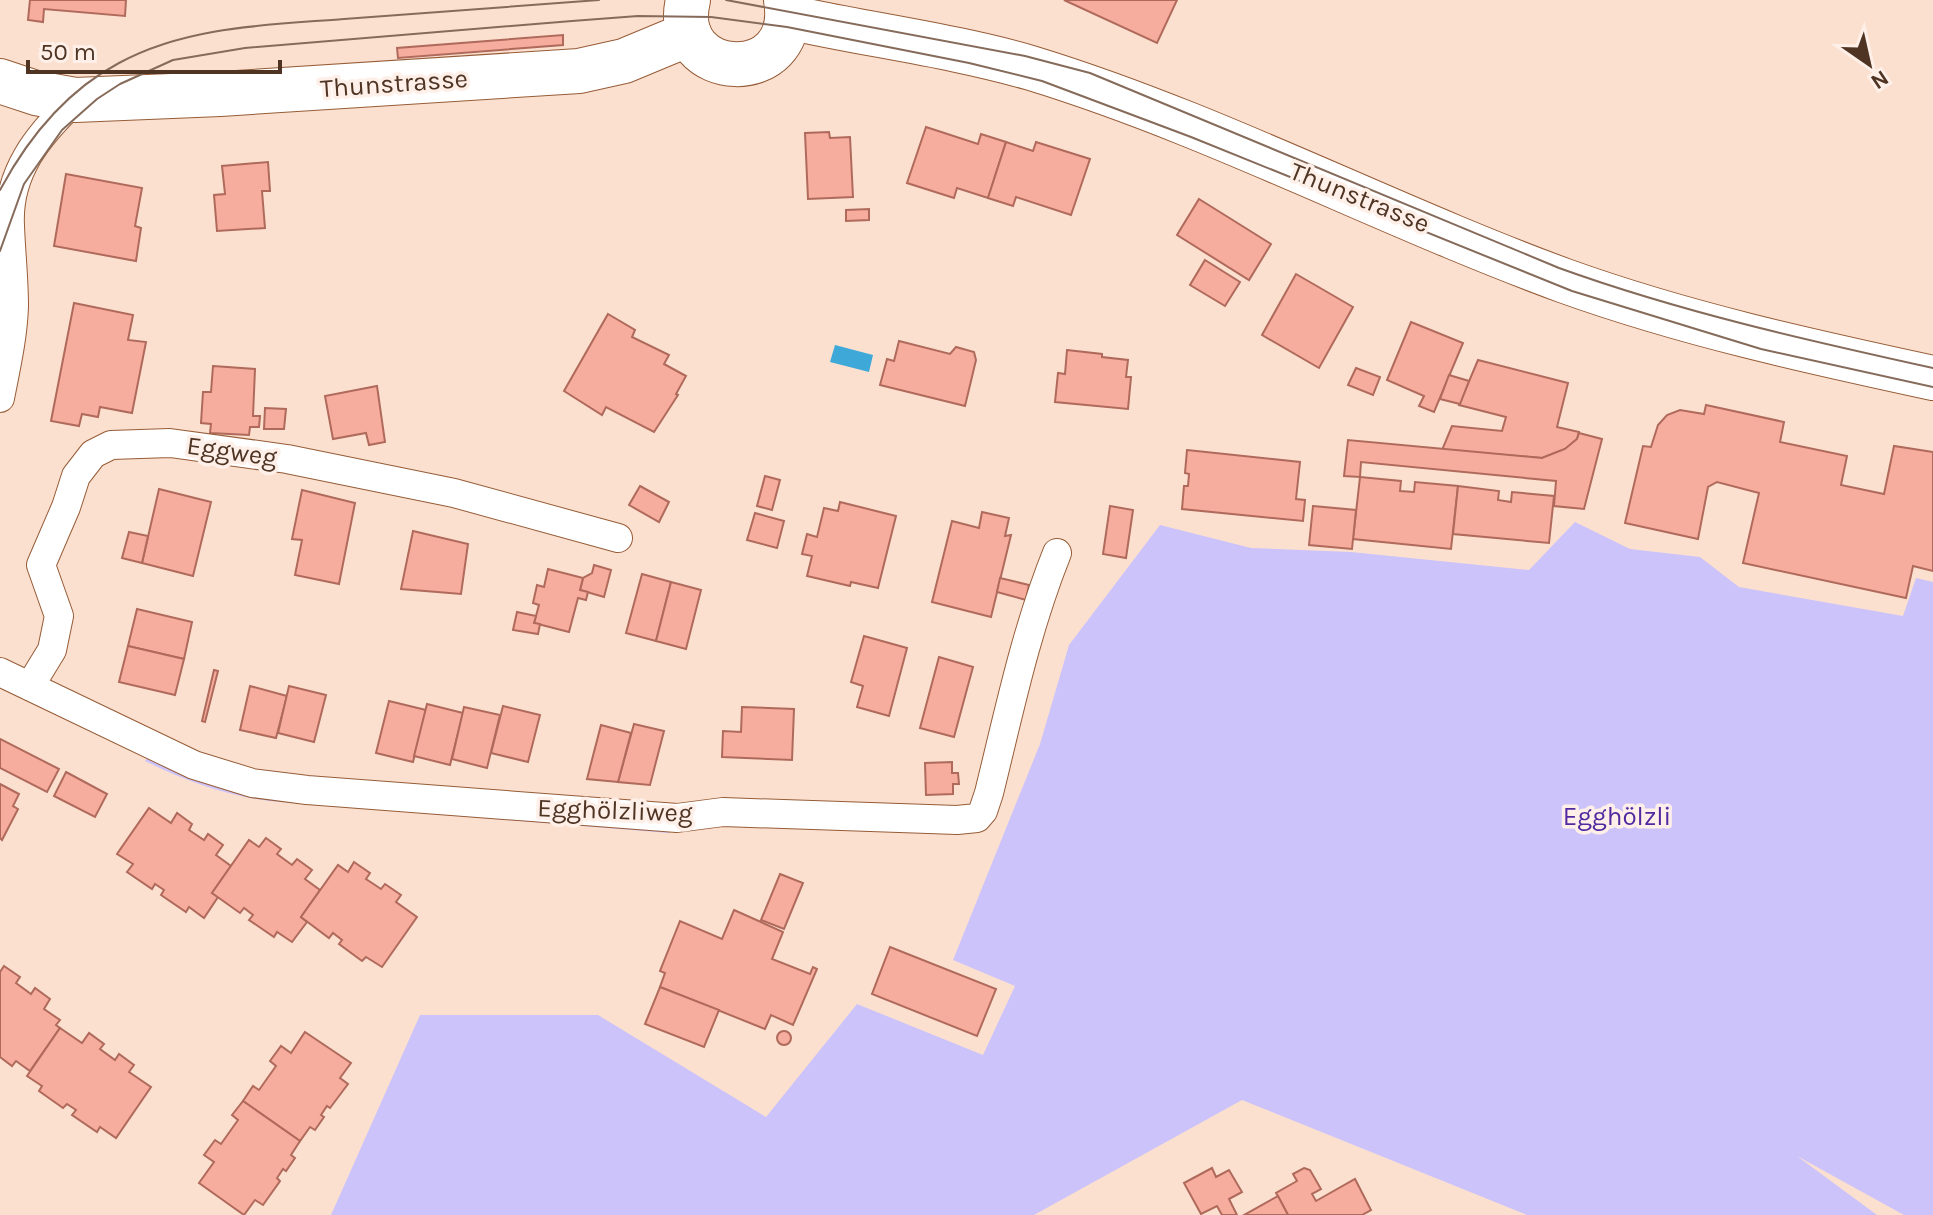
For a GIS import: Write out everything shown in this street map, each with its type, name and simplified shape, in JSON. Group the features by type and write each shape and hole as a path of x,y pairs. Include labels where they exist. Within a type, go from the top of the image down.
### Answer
{"main road":[{"path":"688,17 698,48 711,59 738,66 753,64 776,47 787,27 787,8"},
{"name":"Thunstrasse","path":"787,8 1028,68 1154,112 1563,280 1676,318 1770,343 1933,378"},
{"name":"Thunstrasse","path":"0,81 36,93 75,100 579,71 624,61 688,17"}],"street":[{"path":"0,398 14,308 9,224 14,182 35,143 75,100"},
{"name":"Eggweg","path":"30,686 52,650 59,616 41,565 76,476 93,454 111,445 170,443 287,459 454,493 618,538"},
{"name":"Egghölzliweg","path":"0,672 194,765 230,778 272,786 677,818 723,812 957,820 977,818 989,793 1026,646 1044,584 1057,553"}],"green space":[{"name":"Egghölzli","path":"1575,522 1630,549 1700,557 1739,587 1903,616 1916,578 1933,582 1933,1215 1904,1215 1797,1156 1877,1215 1527,1215 1242,1100 1034,1215 331,1215 420,1015 598,1015 766,1117 857,1004 983,1055 1015,986 953,960 1040,744 1069,645 1160,525 1251,548 1351,552 1529,570"},
{"path":"147,758 206,783 672,829 669,833 269,801 190,781 145,761"}],"water":[{"path":"835,345 873,355 869,372 830,362"}],"building":[{"path":"30,0 126,0 125,16 44,9 43,22 28,20"},
{"path":"1064,0 1177,0 1157,43"},
{"path":"563,35 563,45 398,58 397,48"},
{"path":"926,127 978,144 981,134 1006,142 988,198 957,188 954,198 907,183"},
{"path":"829,132 830,138 850,137 853,197 808,199 805,133"},
{"path":"1006,142 1033,151 1036,142 1090,159 1071,215 1016,197 1013,206 988,198"},
{"path":"268,162 270,191 262,191 265,228 217,231 214,195 225,194 222,166"},
{"path":"66,174 142,188 135,226 141,228 136,261 54,246"},
{"path":"1199,199 1271,244 1249,280 1177,235"},
{"path":"869,209 869,220 846,221 846,210"},
{"path":"1205,260 1240,282 1225,306 1190,285"},
{"path":"1296,274 1353,307 1319,368 1262,335"},
{"path":"74,303 133,315 128,340 146,342 132,413 100,407 98,417 82,414 79,426 51,421"},
{"path":"608,314 635,330 632,337 669,355 664,364 686,376 678,395 654,432 606,407 602,415 564,391"},
{"path":"1411,322 1463,343 1434,412 1419,406 1424,396 1387,380"},
{"path":"899,341 950,354 956,347 974,352 976,360 965,406 880,385 887,359 894,361"},
{"path":"1067,350 1128,360 1126,377 1131,377 1128,409 1055,402 1058,373 1065,374"},
{"path":"1478,360 1568,383 1557,427 1579,432 1577,439 1565,449 1542,458 1442,450 1452,426 1502,431 1506,417 1459,405"},
{"path":"213,366 255,369 253,416 260,416 259,427 250,427 249,435 210,433 211,424 201,423 203,392 211,392"},
{"path":"1356,368 1380,377 1373,395 1348,385"},
{"path":"1449,375 1469,381 1460,404 1440,399"},
{"path":"377,386 385,442 369,445 366,433 333,439 325,396"},
{"path":"1706,405 1784,422 1780,442 1847,456 1841,485 1884,494 1894,446 1933,452 1933,571 1913,566 1906,598 1743,563 1759,493 1717,482 1708,487 1698,539 1625,523 1643,446 1651,447 1658,425 1667,415 1680,410 1704,414"},
{"path":"265,408 286,409 284,429 264,429"},
{"path":"1579,433 1602,439 1584,509 1554,506 1556,481 1361,462 1360,477 1344,476 1348,440 1542,458 1565,449 1577,439"},
{"path":"1187,450 1300,462 1296,499 1305,500 1303,521 1182,509 1184,486 1188,486 1189,474 1185,473"},
{"path":"765,476 780,480 772,510 757,506"},
{"path":"1360,477 1401,481 1400,491 1414,492 1415,482 1458,486 1451,549 1353,539"},
{"path":"640,486 669,502 659,522 629,505"},
{"path":"1458,486 1499,491 1498,500 1511,502 1512,492 1554,496 1549,543 1453,534"},
{"path":"159,489 211,502 193,576 142,563"},
{"path":"302,490 355,503 339,584 295,575 302,540 292,539"},
{"path":"840,502 896,516 878,588 851,582 850,586 807,576 812,556 802,554 807,534 817,537 824,508 838,511"},
{"path":"1110,506 1133,510 1126,558 1103,554"},
{"path":"1313,506 1356,510 1352,549 1309,545"},
{"path":"982,512 1009,518 1005,536 1011,535 991,617 932,602 952,521 979,528"},
{"path":"755,513 784,521 777,548 747,540"},
{"path":"413,531 468,544 461,594 401,589"},
{"path":"129,532 148,536 142,563 122,558"},
{"path":"594,565 611,570 604,597 580,590 583,578 592,573"},
{"path":"548,569 583,578 580,590 588,592 586,600 578,598 569,632 534,623 539,605 533,603 537,585 544,587"},
{"path":"642,574 671,582 656,641 626,633"},
{"path":"1000,578 1029,585 1026,600 997,592"},
{"path":"671,582 701,590 686,649 656,641"},
{"path":"137,609 192,622 184,659 128,646"},
{"path":"517,612 536,616 534,623 540,624 538,634 513,630"},
{"path":"864,636 907,648 889,716 857,707 863,686 851,682"},
{"path":"128,646 184,659 175,695 119,682"},
{"path":"939,657 973,667 954,737 920,728"},
{"path":"214,670 218,671 205,722 202,721"},
{"path":"250,686 287,696 276,738 240,730"},
{"path":"289,686 326,695 314,742 278,733"},
{"path":"389,701 426,710 413,762 376,753"},
{"path":"427,704 463,713 450,765 414,756"},
{"path":"503,706 540,715 528,762 491,753"},
{"path":"464,707 500,715 487,768 452,759"},
{"path":"742,707 794,709 792,760 722,757 723,731 741,732"},
{"path":"634,724 664,731 650,785 618,782"},
{"path":"601,725 631,733 618,782 587,779"},
{"path":"0,739 59,769 47,792 0,768"},
{"path":"952,762 952,773 958,773 959,784 953,784 953,794 926,795 925,763"},
{"path":"66,772 107,794 95,817 54,796"},
{"path":"0,784 19,794 13,806 18,809 2,840 0,838"},
{"path":"149,808 171,823 177,813 192,824 189,830 204,840 208,834 223,845 216,855 231,866 212,893 218,897 204,918 189,907 186,912 161,895 164,890 155,884 152,889 127,872 133,864 117,854"},
{"path":"266,838 281,849 277,854 292,865 297,859 312,870 305,879 320,890 301,917 307,922 292,942 277,932 274,937 249,920 253,915 244,908 240,913 212,893 249,840 259,847"},
{"path":"354,862 370,873 366,879 381,889 385,884 401,895 396,902 417,917 382,967 366,957 362,961 339,944 342,940 333,933 329,938 301,917 338,865 348,872"},
{"path":"780,874 803,883 784,929 761,920"},
{"path":"734,910 783,932 772,959 810,974 813,967 817,969 793,1025 771,1015 765,1029 660,987 665,973 660,971 680,921 722,939"},
{"path":"890,947 996,989 977,1036 872,994"},
{"path":"4,966 20,977 16,983 31,994 35,988 50,999 44,1009 60,1020 56,1025 60,1028 30,1071 16,1061 12,1066 0,1057 0,972"},
{"path":"660,987 719,1010 704,1047 645,1024"},
{"path":"60,1028 82,1043 89,1033 104,1044 100,1049 115,1060 119,1054 134,1065 129,1072 151,1087 116,1138 100,1127 97,1132 72,1115 76,1110 67,1104 63,1108 39,1091 42,1086 27,1076"},
{"path":"784,1031 791,1038 784,1045 777,1038"},
{"path":"305,1032 351,1063 340,1078 348,1084 330,1108 327,1106 315,1130 310,1127 300,1141 243,1101 253,1086 259,1090 276,1066 270,1061 281,1046 291,1053"},
{"path":"243,1101 300,1141 291,1155 295,1158 286,1171 283,1169 277,1178 280,1181 263,1205 255,1200 244,1215 199,1183 214,1162 204,1155 215,1140 221,1144 238,1120 232,1115"},
{"path":"1212,1168 1216,1177 1229,1170 1242,1192 1229,1199 1237,1215 1222,1215 1217,1206 1201,1214 1184,1183"},
{"path":"1304,1168 1310,1170 1321,1189 1312,1194 1316,1201 1355,1179 1371,1210 1362,1215 1288,1215 1276,1193 1297,1181 1293,1174"},
{"path":"1278,1196 1288,1215 1244,1215"}],"tram line":[{"path":"0,190 36,134 82,87 119,63 172,41 257,26 599,0"},
{"path":"726,0 1025,56 1090,73 1559,268 1697,312 1933,368"},
{"path":"0,251 24,184 62,130 97,99 120,84 173,60 245,48 572,21 638,16 711,17 787,27 969,63 1042,81 1191,137 1572,291 1761,349 1933,387"}]}
